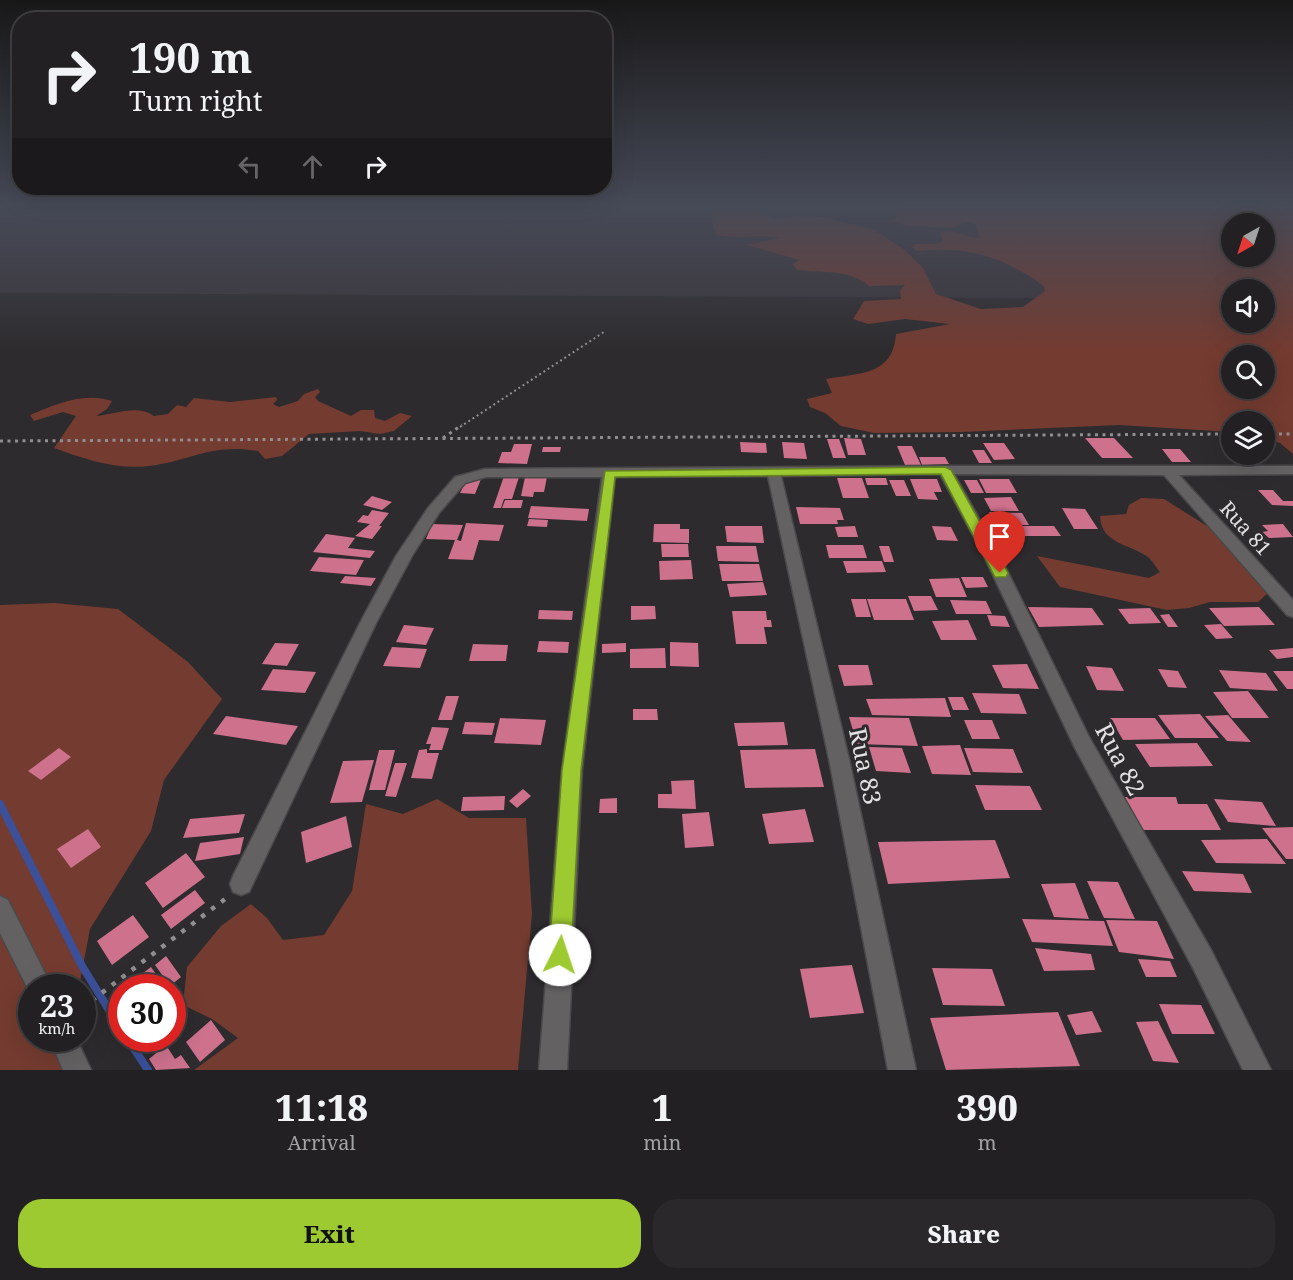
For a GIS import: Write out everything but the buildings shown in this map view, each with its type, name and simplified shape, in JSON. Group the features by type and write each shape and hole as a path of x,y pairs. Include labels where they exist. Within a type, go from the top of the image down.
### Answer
{"street":[{"path":"241,884 373,614 421,529 451,488 460,480 471,475 485,473 774,473 945,470 1169,473 1293,471"},
{"name":"Rua 82","path":"945,470 990,552 1082,742 1202,959 1257,1070"},
{"path":"553,1070 572,770 609,473"},
{"name":"Rua 83","path":"774,473 839,759 902,1070"},
{"name":"Rua 81","path":"1169,473 1293,611"},
{"path":"0,908 33,974"},
{"path":"69,1052 77,1070"}],"path":[{"path":"442,440 604,332"},
{"path":"0,441 1221,434"},
{"path":"1275,434 1293,434"},
{"path":"96,998 219,905 241,884"}],"shaded area":[{"path":"0,253 1221,253 1221,267 1272,267 1268,279 1221,279 1221,299 0,293"},
{"path":"775,253 908,253 923,268 936,294 981,309 1023,307 1045,291 1044,286 999,260 974,253 1221,253 1221,267 1275,267 1275,253 1293,253 1293,454 1275,442 1275,411 1221,411 1221,431 1119,425 961,432 874,433 841,426 825,413 810,407 807,399 832,393 826,379 862,373 881,365 893,348 896,334 950,324 905,319 868,324 853,319 864,301 901,299 900,290 905,285 869,286 845,274 798,270 792,264 800,260"},
{"path":"318,389 320,392 315,397 318,401 351,416 361,410 374,410 375,418 385,421 400,413 412,416 394,431 380,434 360,431 309,434 282,456 265,459 258,451 227,449 164,464 136,467 100,463 54,448 76,416 63,412 34,421 30,415 70,400 91,398 112,401 107,409 96,416 133,410 147,412 154,416 168,414 177,405 186,407 194,398 230,402 276,397 277,400 273,404 279,407 298,401 304,394"},
{"path":"1141,498 1164,499 1218,533 1267,594 1258,602 1210,602 1189,608 1167,610 1060,587 1037,556 1149,578 1160,572 1148,557 1111,538 1102,525 1100,516 1126,514 1129,505"},
{"path":"54,603 118,609 188,662 222,699 164,780 151,831 90,929 81,974 18,974 18,1052 67,1052 64,1070 0,1070 0,605"},
{"path":"437,799 469,818 526,818 532,914 518,1070 194,1070 238,1038 212,1019 186,1006 187,967 221,926 251,904 267,918 283,940 324,935 352,891 366,804 403,814"}],"waterway":[{"path":"0,804 82,966 108,1008"},
{"path":"136,1052 148,1070"}],"route":[{"path":"560,955 572,770 609,473 945,470 1000,573"}]}
